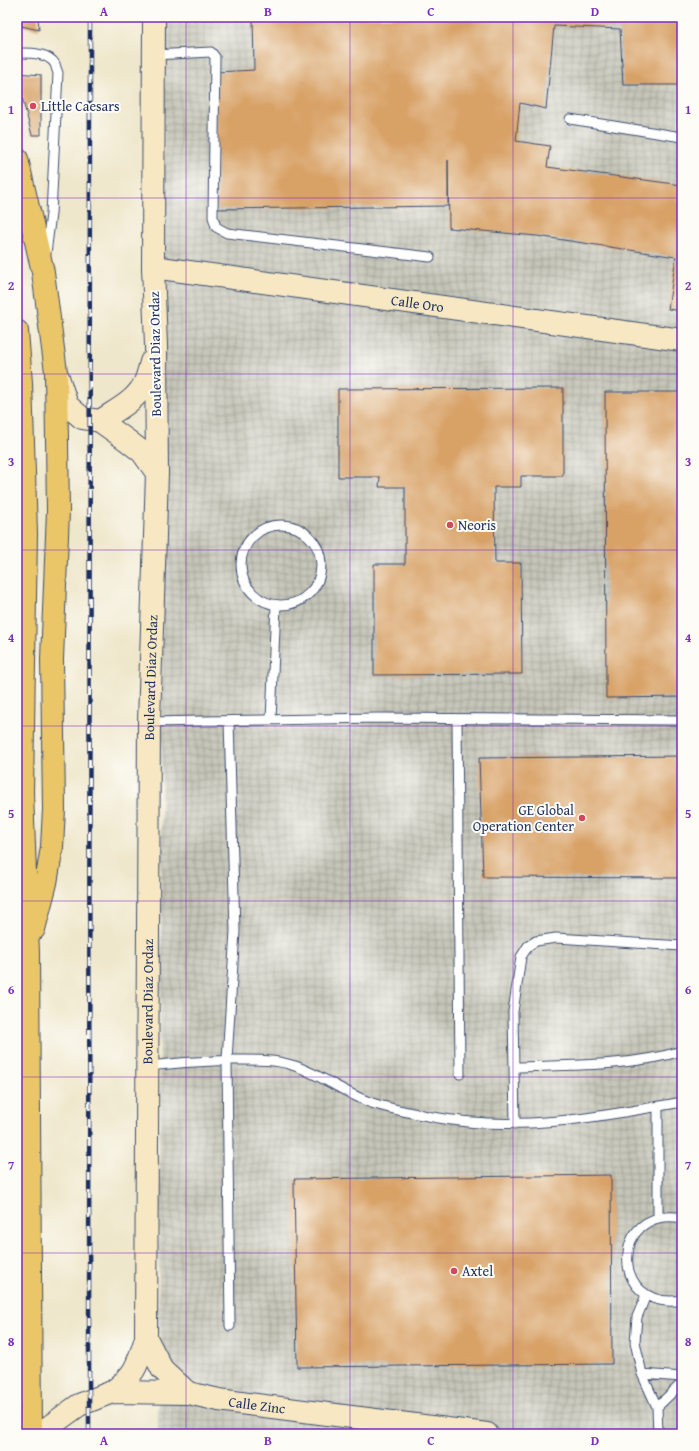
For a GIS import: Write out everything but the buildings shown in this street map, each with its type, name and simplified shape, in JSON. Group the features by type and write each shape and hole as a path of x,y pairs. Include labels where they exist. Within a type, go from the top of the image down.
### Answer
{"main road":[{"path":"17,159 44,272 56,372 58,511 52,660 54,810 52,847 46,883 28,953"},
{"path":"17,331 22,383 26,533 22,793 28,953 31,1434"}],"street":[{"name":"Boulevard Diaz Ordaz","path":"112,1392 129,1379 137,1365 146,1338 149,722 157,473 156,346 153,267 154,17"},
{"name":"Calle Oro","path":"153,267 682,340"},
{"path":"100,421 131,401 138,394 144,385 156,346"},
{"path":"56,372 67,405 82,418 100,421 142,452 157,473"},
{"name":"Boulevard Diaz Ordaz","path":"146,1338 162,1369 188,1393"},
{"name":"Calle Zinc","path":"39,1434 79,1405 112,1392 188,1393 219,1400 248,1404 487,1434"}],"lane":[{"path":"153,55 211,52 215,57 213,217 216,227 227,233 430,257"},
{"path":"17,53 38,54 49,58 55,64 58,73 51,214 44,272"},
{"path":"570,119 682,137"},
{"path":"287,525 299,529 310,536 317,546 321,558 321,571 317,583 310,594 300,601 288,605 276,605 264,602 253,594 246,584 242,572 242,560 245,547 258,533 275,526 287,525"},
{"path":"270,720 276,605"},
{"path":"149,722 457,719 682,720"},
{"path":"457,719 460,1074"},
{"path":"229,721 235,931 227,1060 230,1326"},
{"path":"515,1124 512,1012 521,957 528,946 536,941 556,938 682,946"},
{"path":"514,1067 623,1063 666,1056 682,1051"},
{"path":"148,1066 189,1061 266,1060 295,1066 319,1076 349,1093 370,1102 387,1107 466,1122 515,1124 583,1119 682,1102"},
{"path":"658,1107 658,1217"},
{"path":"682,1218 671,1216 658,1217 646,1223 636,1233 629,1246 627,1259 629,1273 636,1285 646,1295 658,1300 671,1302 682,1300"},
{"path":"646,1295 637,1317 635,1342 642,1374 657,1407 658,1434"},
{"path":"642,1374 682,1377"},
{"path":"657,1407 682,1383"}],"shaded area":[{"path":"165,17 682,17 682,1434 158,1434"}],"railway":[{"path":"89,1434 90,17"}],"place":[{"name":"Little Caesars","path":"33,106"},
{"name":"Neoris","path":"450,525"},
{"name":"GE Global Operation Center","path":"582,818"},
{"name":"Axtel","path":"454,1271"}]}
